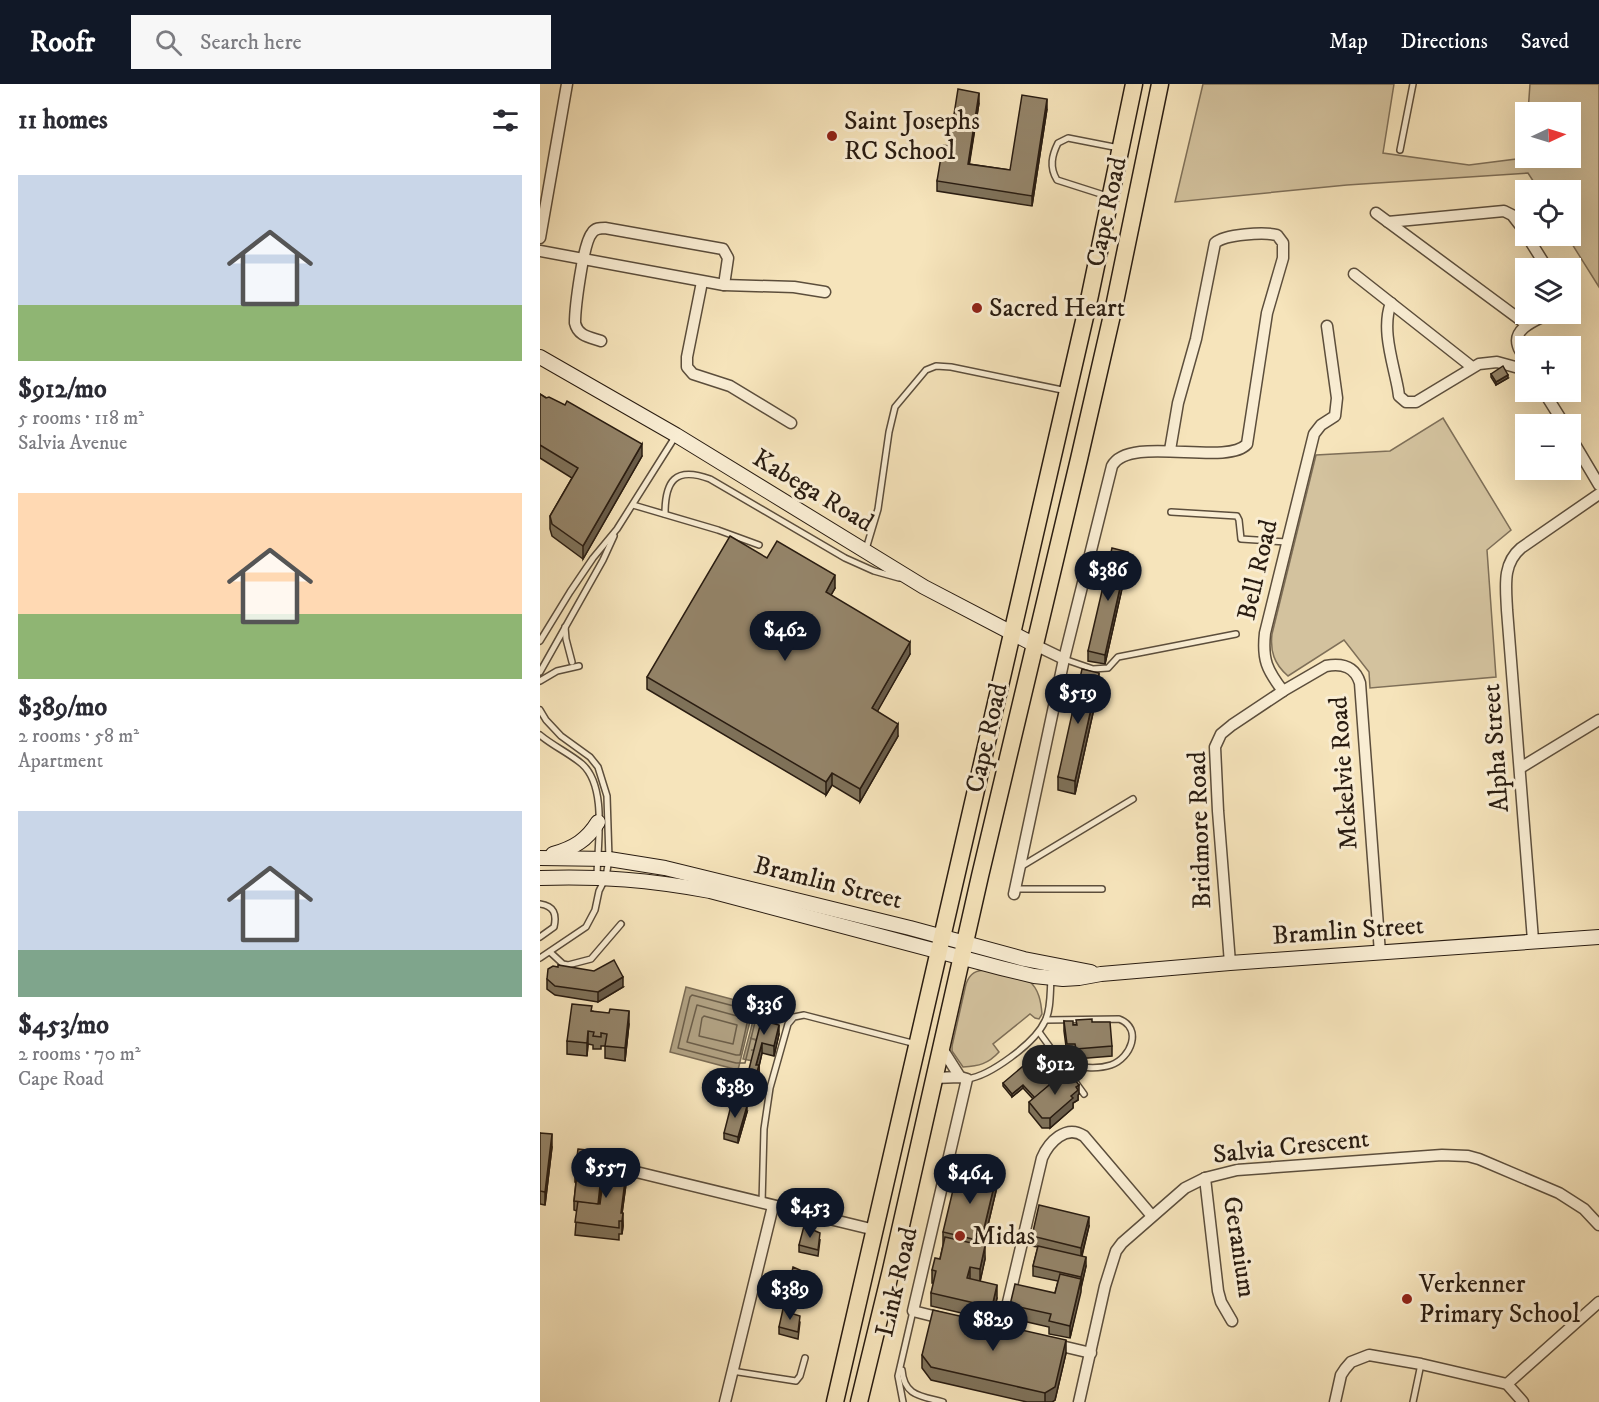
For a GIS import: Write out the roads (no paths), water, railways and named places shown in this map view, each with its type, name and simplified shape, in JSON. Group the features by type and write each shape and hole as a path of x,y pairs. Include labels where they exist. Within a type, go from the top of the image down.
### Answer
{"main road":[{"name":"Cape Road","path":"835,1402 1068,392 1112,197 1134,84"},
{"name":"Cape Road","path":"860,1402 980,876 1115,302 1160,84"}],"street":[{"path":"540,238 567,84"},
{"path":"1388,222 1504,211 1515,219"},
{"path":"1376,213 1515,315"},
{"path":"601,341 582,334 574,323 584,259 592,231 599,228 716,247 726,251 728,258 724,285"},
{"path":"1015,891 1064,659 1112,466 1117,458 1128,454 1170,450 1229,452 1239,450 1247,444 1267,313 1282,258 1283,243 1277,235 1262,233 1225,237 1215,243 1196,339 1176,413 1170,450"},
{"path":"540,251 702,282 724,285 794,287 825,292"},
{"path":"1354,274 1472,367"},
{"path":"702,282 687,357 686,364 689,371 700,377 730,386 791,423"},
{"path":"1391,303 1387,320 1388,330 1398,389 1403,400 1416,402 1472,367 1497,362 1515,367"},
{"path":"1519,336 1527,324"},
{"name":"Bell Road","path":"1282,691 1270,675 1265,661 1265,633 1314,434 1321,425 1335,416 1337,398 1327,326"},
{"name":"Kabega Road","path":"540,357 676,435 924,587 1064,659"},
{"path":"1581,455 1599,485"},
{"name":"Alpha Street","path":"1533,940 1506,583 1509,562 1515,554 1599,494"},
{"name":"Mckelvie Road","path":"1282,691 1326,666 1345,666 1358,676 1362,699 1380,953"},
{"name":"Bridmore Road","path":"1230,963 1216,788 1215,747 1221,734 1232,724 1282,691"},
{"path":"1520,768 1599,720"},
{"path":"541,858 582,842 598,822"},
{"name":"Bramlin Street","path":"541,858 603,859 665,868 713,879 964,951 1079,978 1101,974 1230,963 1599,937"},
{"name":"Bramlin Street","path":"540,878 602,877 647,880 710,891 941,944"},
{"path":"941,1047 964,1078"},
{"path":"934,1078 964,1078"},
{"name":"Link Road","path":"913,1311 964,1078"},
{"path":"1001,1332 1042,1158 1055,1140 1071,1131 1084,1136 1152,1216"},
{"name":"Salvia Crescent","path":"1078,1402 1105,1286 1116,1251 1126,1238 1185,1188 1204,1178 1237,1170 1431,1156 1468,1156 1558,1193 1584,1209 1599,1226"},
{"path":"628,1170 875,1230"},
{"name":"Geranium","path":"1204,1178 1218,1290 1221,1302 1232,1321"},
{"path":"724,1402 768,1204"},
{"path":"1507,1384 1599,1302"},
{"path":"913,1311 957,1321"},
{"path":"1046,1342 1091,1353"},
{"path":"1335,1402 1341,1375 1351,1362 1364,1356 1379,1355 1507,1384 1522,1402"}],"lane":[{"path":"1400,150 1413,84"},
{"path":"1112,197 1057,180 1052,168 1053,153 1058,142 1068,138 1122,148"},
{"path":"866,551 878,509 889,432 895,407 926,370 936,366 951,367 1068,392"},
{"path":"551,649 540,642 549,626 593,558 633,505 676,435"},
{"path":"665,514 665,495 670,483 680,475 697,474 710,479 845,558 874,571 924,587"},
{"path":"633,505 759,545"},
{"path":"1171,512 1237,516 1240,539 1287,542"},
{"path":"540,672 603,560 617,529"},
{"path":"565,625 572,662"},
{"path":"540,628 549,626"},
{"path":"1064,659 1093,669 1108,668 1118,657 1236,634"},
{"path":"540,681 557,671 579,666"},
{"path":"540,710 561,736 590,757 598,767 607,796 602,877 595,910 586,927 540,958"},
{"path":"540,735 551,745 577,760 589,771 596,785 603,859 602,877"},
{"path":"1020,867 1133,799"},
{"path":"1015,891 1102,889"},
{"path":"540,904 548,905 553,909 555,916 554,927 540,937"},
{"path":"550,952 563,964 568,965 591,959 621,924"},
{"path":"964,1078 980,1077 1025,1046 1039,1032 1046,1020 1052,971"},
{"path":"768,1204 766,1110 781,1047 788,1024 794,1017 804,1015 917,1045"},
{"path":"1046,1020 1119,1019 1129,1026 1132,1039 1130,1050 1118,1062 1101,1067 1064,1064"},
{"path":"1039,1032 1084,1094"},
{"name":"Link Road","path":"903,1402 898,1376 913,1311"},
{"path":"732,1371 796,1381 800,1376 805,1358"},
{"name":"Link Road","path":"901,1362 904,1383 910,1391 942,1402"},
{"path":"1413,1402 1421,1364"}],"water":[{"path":"686,987 754,1005 738,1070 670,1052"},
{"path":"754,1017 763,1020 758,1040 750,1038 758,1041 755,1050 751,1050 755,1051 753,1061 743,1059"}],"place":[{"name":"Saint Josephs RC School","path":"832,136"},
{"name":"Sacred Heart","path":"977,308"},
{"name":"Midas","path":"960,1236"},
{"name":"Verkenner Primary School","path":"1407,1299"}]}
